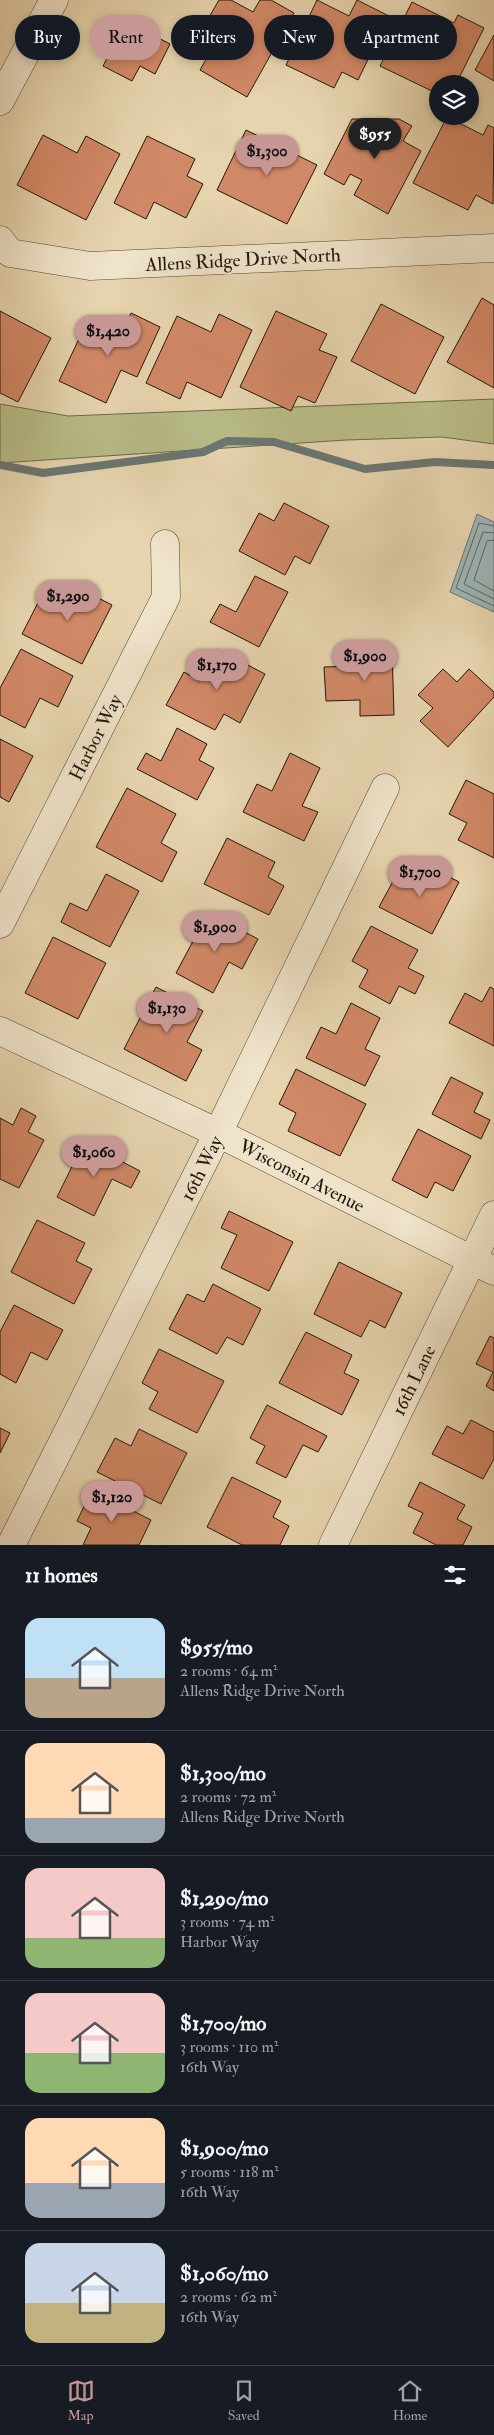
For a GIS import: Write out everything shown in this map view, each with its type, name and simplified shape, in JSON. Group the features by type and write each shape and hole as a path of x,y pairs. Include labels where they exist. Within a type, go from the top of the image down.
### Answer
{"street":[{"path":"0,101 54,0"},
{"name":"Allens Ridge Drive North","path":"0,240 10,253 90,266 494,248"},
{"name":"Harbor Way","path":"0,924 166,597 165,544"},
{"name":"16th Way","path":"11,1545 218,1133 385,788"},
{"name":"Wisconsin Avenue","path":"0,1031 218,1133 483,1266"},
{"name":"16th Lane","path":"333,1545 483,1266 494,1215"}],"green space":[{"path":"494,399 494,444 442,437 346,440 0,463 0,404 68,416"}],"water":[{"path":"477,514 494,522 494,612 450,592"}],"building":[{"path":"219,0 231,0 253,12 260,0 271,0 294,13 293,15 264,15 264,60 268,60 247,97 200,70 206,60 254,60 254,15 210,15"},
{"path":"317,0 347,15 344,15 344,60 368,60 358,80 342,72 334,88 286,65 288,60 334,60 334,15 310,15"},
{"path":"357,0 387,15 350,15"},
{"path":"412,2 438,15 406,15"},
{"path":"458,15 484,28 460,75 429,75 429,90 380,66 383,60 457,60"},
{"path":"494,35 494,81 475,70"},
{"path":"161,39 170,44 155,74 140,66 132,81 103,66 106,60 161,60"},
{"path":"352,119 399,119 412,126 403,141 421,151 388,214 354,195 362,180 350,174 344,185 324,174"},
{"path":"443,125 463,125 483,135 488,125 494,128 493,204 476,195 468,210 413,183"},
{"path":"246,130 317,165 287,224 217,190"},
{"path":"43,135 77,153 86,136 120,154 86,220 17,185"},
{"path":"147,136 195,159 187,176 203,184 186,218 154,202 146,219 114,203"},
{"path":"482,298 494,305 494,388 447,362"},
{"path":"381,304 444,337 415,394 351,361"},
{"path":"0,311 51,338 18,402 0,393"},
{"path":"276,311 327,334 319,350 337,357 315,403 298,396 291,411 240,387"},
{"path":"131,313 160,327 137,377 121,370 106,403 59,381 87,322 120,338"},
{"path":"219,314 252,330 221,398 187,382 180,399 146,383 177,316 211,332"},
{"path":"284,503 329,526 310,564 295,556 285,575 239,551 259,513 274,521"},
{"path":"255,576 288,592 259,647 210,622 220,604 236,612"},
{"path":"67,582 112,605 82,664 22,634 45,589 59,597"},
{"path":"392,648 394,715 360,716 360,700 326,701 324,667 359,666 358,649"},
{"path":"21,649 73,676 58,707 40,698 25,728 0,715 0,688"},
{"path":"217,649 265,674 240,723 224,714 215,730 166,705 184,672 200,681"},
{"path":"443,669 457,682 469,669 494,692 494,697 448,747 420,721 433,708 418,695"},
{"path":"177,728 207,744 199,760 214,768 197,800 137,769 146,753 161,761"},
{"path":"0,739 33,756 9,802 0,797"},
{"path":"290,753 320,768 302,806 318,812 304,841 243,812 257,784 272,791"},
{"path":"466,780 494,794 494,858 458,840 467,823 449,814"},
{"path":"127,788 176,814 161,843 177,852 162,882 96,847"},
{"path":"227,838 275,862 268,877 284,886 269,915 204,884"},
{"path":"424,863 459,882 432,934 379,907 398,872 415,881"},
{"path":"106,874 139,891 110,947 61,922 70,903 87,911"},
{"path":"208,913 258,939 242,969 229,962 213,993 176,973"},
{"path":"371,926 418,950 408,968 424,976 415,994 399,986 390,1004 359,987 368,970 352,961"},
{"path":"53,937 106,963 78,1019 25,993"},
{"path":"156,987 203,1011 187,1042 202,1050 186,1081 124,1049"},
{"path":"490,987 494,989 494,1046 449,1023 465,993 482,1002"},
{"path":"351,1003 380,1018 365,1049 380,1056 365,1086 306,1058 321,1027 336,1034"},
{"path":"296,1069 366,1104 340,1156 288,1131 296,1113 279,1104"},
{"path":"451,1077 483,1093 474,1112 490,1120 481,1139 432,1114"},
{"path":"21,1108 36,1116 28,1132 44,1140 19,1188 0,1179 0,1118 13,1125"},
{"path":"418,1129 471,1156 453,1191 435,1182 427,1198 392,1180"},
{"path":"84,1142 140,1171 131,1188 112,1179 94,1216 57,1197"},
{"path":"229,1211 293,1242 269,1291 221,1268 237,1235 221,1228"},
{"path":"37,1220 85,1243 76,1261 92,1269 74,1304 11,1272"},
{"path":"339,1262 402,1293 385,1328 370,1320 361,1337 314,1314"},
{"path":"213,1284 261,1309 243,1345 227,1337 217,1354 169,1329 187,1294 204,1302"},
{"path":"14,1305 63,1330 47,1360 31,1352 16,1383 0,1374 0,1332"},
{"path":"306,1332 352,1355 344,1373 359,1380 342,1415 279,1383"},
{"path":"490,1336 494,1338 494,1391 486,1386 493,1372 476,1364"},
{"path":"159,1349 224,1381 197,1433 149,1409 158,1392 142,1383"},
{"path":"267,1405 327,1436 318,1452 303,1445 286,1478 256,1463 265,1446 250,1438"},
{"path":"471,1420 494,1432 494,1459 483,1479 432,1454 447,1426 463,1434"},
{"path":"0,1428 10,1433 0,1453"},
{"path":"139,1429 187,1453 161,1504 97,1472 115,1438 131,1446"},
{"path":"232,1477 281,1501 273,1517 289,1526 280,1545 242,1545 207,1527"},
{"path":"420,1482 465,1505 457,1519 472,1527 463,1545 436,1545 413,1533 423,1513 408,1506"},
{"path":"92,1490 151,1520 139,1545 83,1545 91,1528 77,1521"}],"waterway":[{"path":"0,465 43,473 203,452 227,441 274,442 365,469 435,462 494,465"}]}
